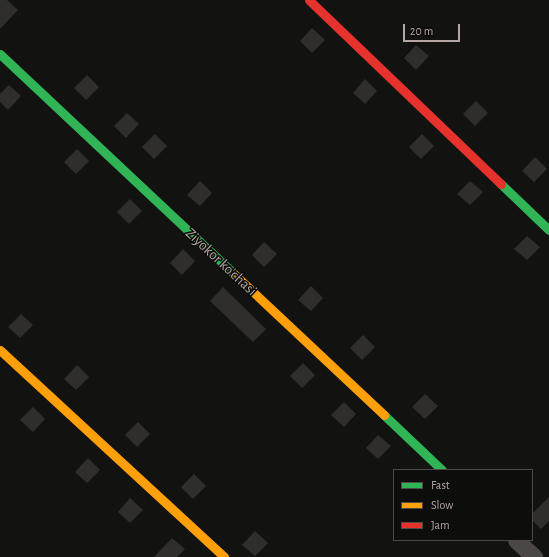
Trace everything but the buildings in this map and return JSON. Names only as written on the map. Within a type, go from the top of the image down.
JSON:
[{"type":"street","points":[[309,0],[549,230]]},
{"type":"street","name":"Ziyokor ko'chasi","points":[[0,54],[441,469]]},
{"type":"street","points":[[0,350],[224,557]]},
{"type":"street","points":[[517,541],[534,557]]},
{"type":"traffic: fast","points":[[0,54],[234,274]]},
{"type":"traffic: fast","points":[[501,184],[549,230]]},
{"type":"traffic: fast","points":[[384,415],[441,469]]},
{"type":"traffic: slow","points":[[234,274],[384,415]]},
{"type":"traffic: slow","points":[[0,350],[224,557]]},
{"type":"traffic: jam","points":[[309,0],[501,184]]}]
